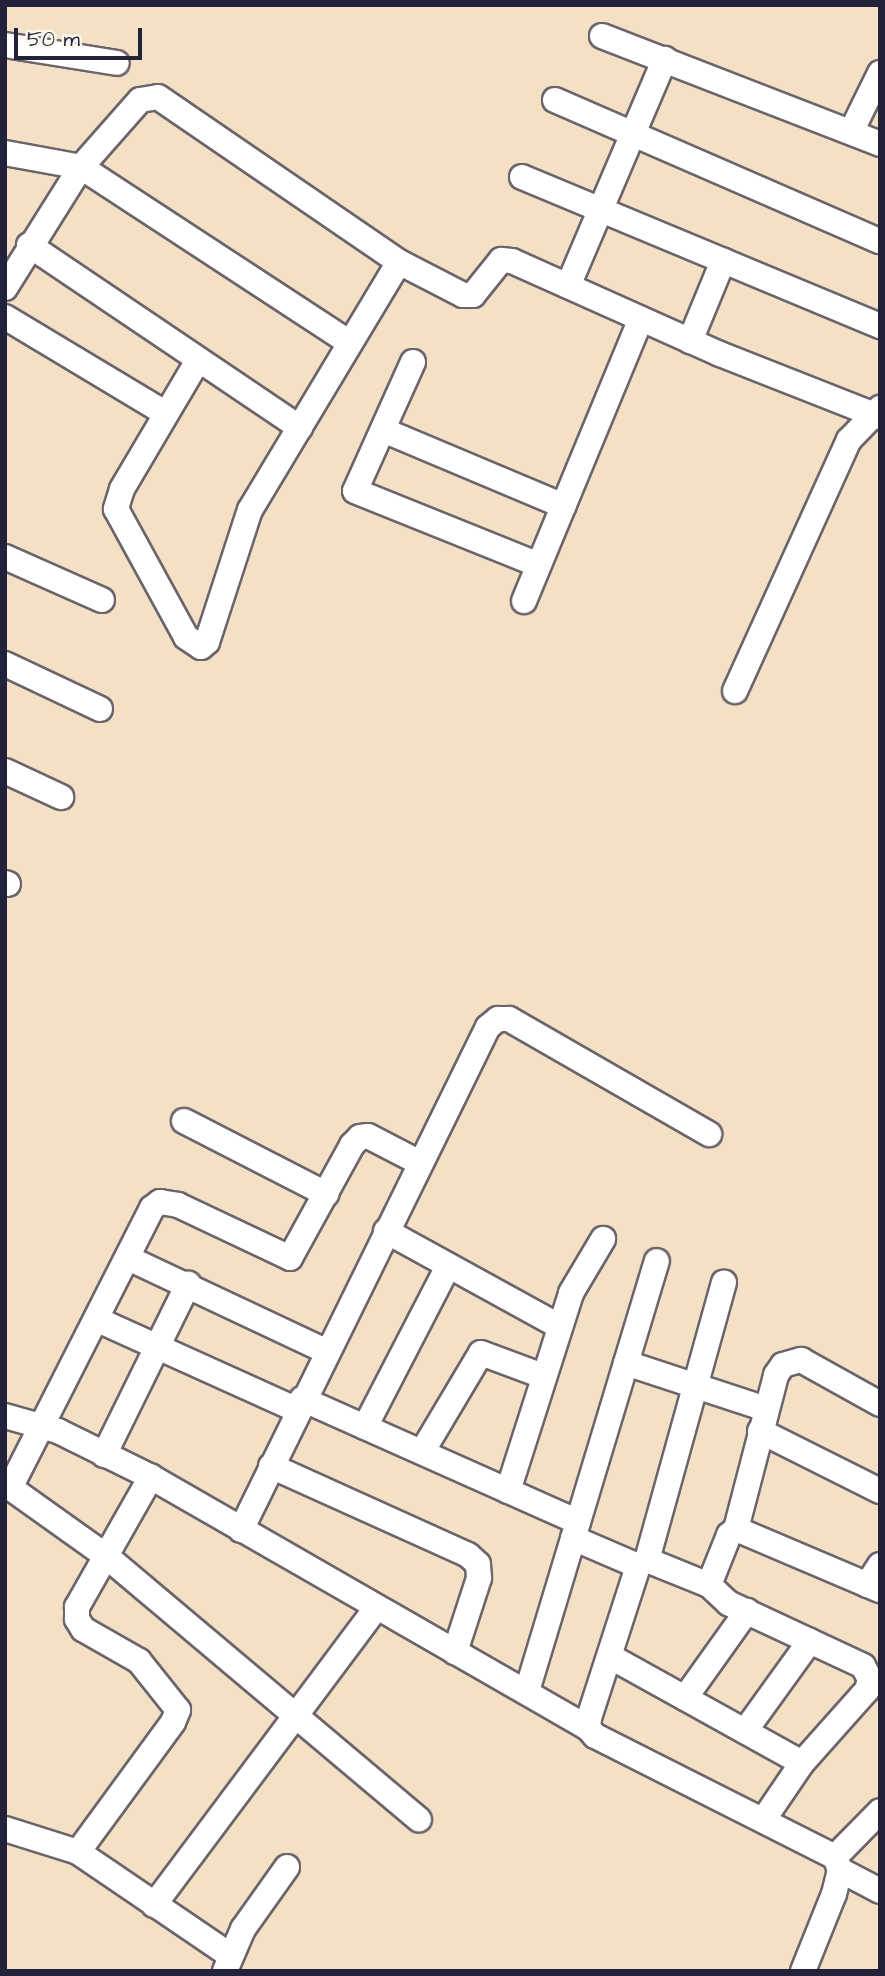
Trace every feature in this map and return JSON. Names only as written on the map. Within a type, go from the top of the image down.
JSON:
[{"type":"street","points":[[602,36],[880,145]]},
{"type":"street","points":[[5,45],[117,63]]},
{"type":"street","points":[[568,286],[665,59]]},
{"type":"street","points":[[851,132],[880,73]]},
{"type":"street","points":[[5,288],[29,245],[81,167],[140,100],[158,97],[399,262],[463,295],[473,295],[501,260],[568,286],[690,341],[877,413],[849,440],[829,479],[735,691]]},
{"type":"street","points":[[555,100],[880,241]]},
{"type":"street","points":[[5,153],[81,167],[350,342]]},
{"type":"street","points":[[522,177],[880,326]]},
{"type":"street","points":[[29,245],[197,362],[300,428]]},
{"type":"street","points":[[690,341],[723,261]]},
{"type":"street","points":[[197,362],[117,499],[116,509],[186,636],[201,648],[206,642],[250,510],[399,262]]},
{"type":"street","points":[[5,317],[165,413]]},
{"type":"street","points":[[524,601],[642,319]]},
{"type":"street","points":[[413,362],[355,491],[539,565]]},
{"type":"street","points":[[383,430],[564,506]]},
{"type":"street","points":[[7,563],[102,600]]},
{"type":"street","points":[[5,664],[100,709]]},
{"type":"street","points":[[5,771],[61,797]]},
{"type":"street","points":[[241,1530],[299,1405],[488,1027],[498,1019],[509,1019],[709,1134]]},
{"type":"street","points":[[184,1121],[326,1194]]},
{"type":"street","points":[[419,1820],[294,1719],[106,1556],[8,1486],[44,1426],[152,1209],[168,1201],[290,1258],[360,1137],[369,1136],[420,1163]]},
{"type":"street","points":[[386,1231],[559,1326]]},
{"type":"street","points":[[508,1491],[570,1293],[603,1239]]},
{"type":"street","points":[[128,1258],[326,1351]]},
{"type":"street","points":[[527,1691],[657,1262]]},
{"type":"street","points":[[365,1427],[448,1266]]},
{"type":"street","points":[[588,1728],[642,1563],[724,1282]]},
{"type":"street","points":[[104,1455],[188,1284]]},
{"type":"street","points":[[98,1320],[299,1405],[365,1427],[422,1452],[508,1491],[575,1530],[642,1563],[709,1585],[718,1597],[863,1666],[870,1679],[867,1690],[802,1763],[764,1819]]},
{"type":"street","points":[[422,1452],[481,1353],[542,1376]]},
{"type":"street","points":[[709,1585],[729,1535],[736,1529],[776,1375],[792,1359],[880,1404]]},
{"type":"street","points":[[626,1363],[695,1385],[763,1420],[880,1491]]},
{"type":"street","points":[[5,1416],[44,1426],[150,1477],[375,1610],[527,1691],[588,1728],[595,1736],[764,1819],[880,1891]]},
{"type":"street","points":[[271,1466],[468,1555],[478,1564],[479,1578],[454,1652]]},
{"type":"street","points":[[78,1852],[173,1722],[177,1710],[139,1661],[83,1629],[77,1619],[77,1607],[150,1477]]},
{"type":"street","points":[[736,1529],[876,1580]]},
{"type":"street","points":[[154,1905],[375,1610]]},
{"type":"street","points":[[685,1698],[747,1611]]},
{"type":"street","points":[[745,1731],[810,1641]]},
{"type":"street","points":[[611,1657],[802,1763]]},
{"type":"street","points":[[803,1971],[837,1864],[880,1811]]},
{"type":"street","points":[[5,1829],[78,1852],[154,1905],[228,1963],[248,1921],[287,1867]]}]
